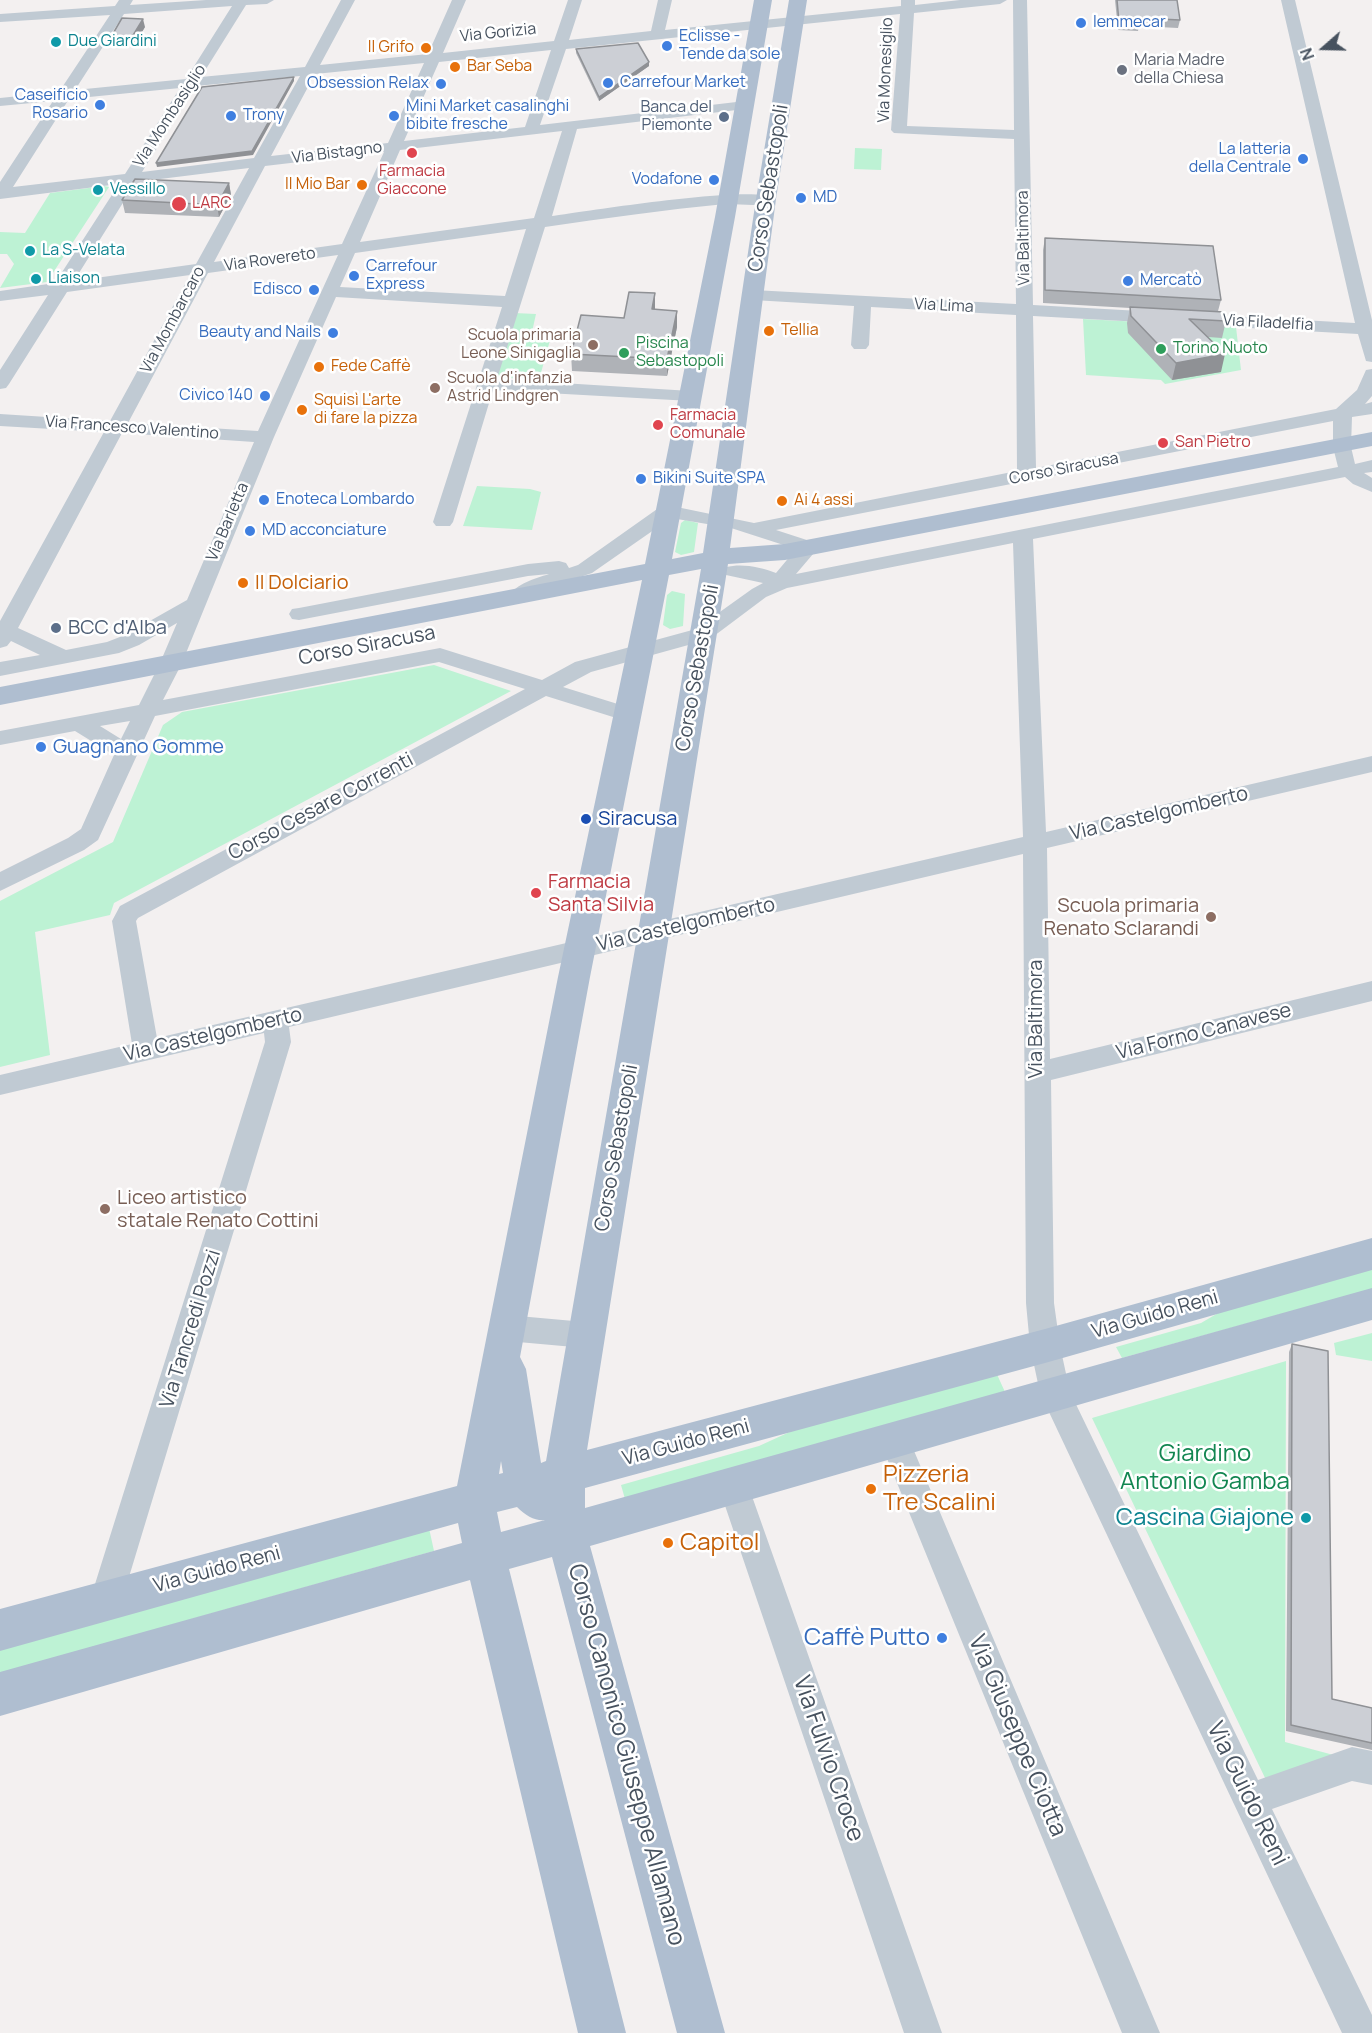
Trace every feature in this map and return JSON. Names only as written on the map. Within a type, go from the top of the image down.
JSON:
[{"type":"main road","name":"Corso Sebastopoli","points":[[474,1500],[580,950],[643,649],[667,512],[729,199],[763,0]]},
{"type":"main road","name":"Corso Sebastopoli","points":[[564,1475],[585,1335],[703,634],[721,568],[721,519],[766,199],[796,10]]},
{"type":"main road","name":"Corso Siracusa","points":[[0,696],[721,568],[797,549],[1372,439]]},
{"type":"main road","name":"Corso Siracusa","points":[[0,715],[168,667],[518,597],[655,579]]},
{"type":"main road","name":"Via Guido Reni","points":[[0,1630],[1045,1346],[1372,1254]]},
{"type":"main road","points":[[0,1694],[1372,1304]]},
{"type":"main road","points":[[505,1337],[525,1486],[566,1533]]},
{"type":"main road","name":"Corso Canonico Giuseppe Allamano","points":[[564,1475],[566,1533],[701,2033]]},
{"type":"main road","points":[[474,1500],[485,1556],[602,2033]]},
{"type":"street","points":[[0,18],[123,5],[267,0]]},
{"type":"street","name":"Via Mombarcaro","points":[[2,633],[348,0]]},
{"type":"street","name":"Via Barletta","points":[[0,882],[76,844],[90,834],[168,667],[265,437],[459,0]]},
{"type":"street","points":[[531,130],[575,0]]},
{"type":"street","points":[[657,35],[665,0]]},
{"type":"street","name":"Via Gorizia","points":[[0,102],[759,25],[796,10],[1000,0]]},
{"type":"street","name":"Via Baltimora","points":[[1020,0],[1027,477]]},
{"type":"street","points":[[1288,0],[1372,357]]},
{"type":"street","name":"Via Mombasiglio","points":[[0,384],[242,1]]},
{"type":"street","points":[[0,193],[123,5]]},
{"type":"street","name":"Via Monesiglio","points":[[908,5],[899,130],[1022,135]]},
{"type":"street","name":"Via Bistagno","points":[[0,193],[745,105]]},
{"type":"street","points":[[443,522],[534,230],[544,216],[572,125]]},
{"type":"street","name":"Via Rovereto","points":[[0,296],[539,223],[729,199],[766,199]]},
{"type":"street","points":[[329,291],[511,302]]},
{"type":"street","name":"Via Lima","points":[[753,295],[1025,310]]},
{"type":"street","points":[[860,345],[863,301]]},
{"type":"street","name":"Via Filadelfia","points":[[1025,310],[1367,329]]},
{"type":"street","points":[[1348,470],[1341,445],[1343,413],[1361,398],[1371,383],[1372,374]]},
{"type":"street","points":[[486,384],[691,396]]},
{"type":"street","name":"Corso Siracusa","points":[[756,528],[1372,408]]},
{"type":"street","name":"Via Francesco Valentino","points":[[0,420],[265,437]]},
{"type":"street","points":[[1299,453],[1348,470],[1358,479],[1372,486]]},
{"type":"street","points":[[643,649],[703,634],[759,592],[781,583],[1372,466]]},
{"type":"street","name":"Corso Siracusa","points":[[518,597],[534,586],[585,569],[667,512],[721,519],[756,528],[797,549]]},
{"type":"street","name":"Via Baltimora","points":[[1023,536],[1035,843],[1040,1303],[1045,1346],[1055,1393]]},
{"type":"street","points":[[781,583],[797,549]]},
{"type":"street","points":[[299,614],[528,570],[573,565],[585,569]]},
{"type":"street","name":"Corso Siracusa","points":[[721,568],[759,574],[781,583]]},
{"type":"street","name":"Corso Siracusa","points":[[112,648],[132,640],[193,605]]},
{"type":"street","points":[[2,633],[63,657]]},
{"type":"street","name":"Corso Siracusa","points":[[0,669],[112,648],[151,648],[168,667]]},
{"type":"street","name":"Corso Cesare Correnti","points":[[146,1050],[124,921],[129,912],[583,667],[643,649]]},
{"type":"street","name":"Corso Siracusa","points":[[0,738],[440,655],[629,715]]},
{"type":"street","points":[[78,723],[127,753]]},
{"type":"street","name":"Via Castelgomberto","points":[[0,1085],[1372,764]]},
{"type":"street","name":"Via Forno Canavese","points":[[1036,1074],[1372,991]]},
{"type":"street","name":"Via Tancredi Pozzi","points":[[106,1600],[278,1042],[275,1021]]},
{"type":"street","points":[[505,1337],[585,1335]]},
{"type":"street","name":"Via Guido Reni","points":[[1055,1393],[1361,2033]]},
{"type":"street","name":"Via Giuseppe Ciotta","points":[[894,1439],[1141,2033]]},
{"type":"street","name":"Via Fulvio Croce","points":[[733,1485],[923,2033]]},
{"type":"street","points":[[1250,1800],[1352,1764],[1372,1768]]},
{"type":"green space","points":[[855,148],[882,149],[881,170],[854,169]]},
{"type":"green space","points":[[109,187],[47,282],[0,288],[14,264],[7,254],[0,254],[0,232],[25,233],[50,193]]},
{"type":"green space","points":[[514,313],[536,314],[532,332],[552,333],[539,380],[493,377]]},
{"type":"green space","name":"Torino Nuoto","points":[[1083,319],[1236,327],[1241,370],[1165,384],[1161,380],[1086,375]]},
{"type":"green space","points":[[477,486],[530,489],[541,492],[532,530],[463,526]]},
{"type":"green space","points":[[685,520],[698,523],[694,552],[681,555],[675,552],[681,523]]},
{"type":"green space","points":[[672,591],[685,594],[683,626],[670,629],[663,625],[667,595]]},
{"type":"green space","points":[[434,665],[511,691],[114,903],[110,915],[35,932],[50,1055],[0,1067],[0,901],[113,842],[163,725],[182,712]]},
{"type":"green space","points":[[1372,1266],[1372,1289],[1122,1358],[1116,1347],[1201,1323],[1232,1305]]},
{"type":"green space","points":[[1372,1333],[1372,1361],[1336,1355],[1334,1343]]},
{"type":"green space","name":"Giardino Antonio Gamba","points":[[1286,1361],[1285,1742],[1341,1757],[1267,1782],[1092,1418]]},
{"type":"green space","points":[[995,1370],[1005,1392],[625,1499],[621,1485],[759,1446],[807,1424]]},
{"type":"green space","points":[[429,1528],[434,1551],[0,1673],[0,1647]]},
{"type":"building","points":[[1117,0],[1177,0],[1180,20],[1139,18],[1139,24],[1119,22]]},
{"type":"building","points":[[122,18],[143,19],[132,37],[111,37]]},
{"type":"building","name":"Carrefour Market","points":[[638,43],[649,62],[599,97],[576,49]]},
{"type":"building","name":"Trony","points":[[294,77],[252,151],[156,163],[202,87]]},
{"type":"building","points":[[135,179],[229,183],[217,205],[122,200]]},
{"type":"building","name":"Mercatò","points":[[1045,238],[1213,246],[1221,300],[1045,290]]},
{"type":"building","name":"Piscina Sebastopoli","points":[[629,292],[655,293],[652,309],[677,311],[667,359],[571,354],[581,315],[624,318]]},
{"type":"building","points":[[1130,307],[1224,312],[1226,321],[1189,319],[1225,354],[1176,363],[1131,316]]},
{"type":"building","name":"Cascina Giajone","points":[[1292,1344],[1328,1351],[1332,1699],[1372,1708],[1372,1743],[1291,1725]]},
{"type":"place","name":"Iemmecar","points":[[1081,23]]},
{"type":"place","name":"Due Giardini","points":[[56,42]]},
{"type":"place","name":"Eclisse - Tende da sole","points":[[667,46]]},
{"type":"place","name":"Il Grifo","points":[[426,48]]},
{"type":"place","name":"Bar Seba","points":[[455,67]]},
{"type":"place","name":"Maria Madre della Chiesa","points":[[1122,70]]},
{"type":"place","name":"Carrefour Market","points":[[608,83]]},
{"type":"place","name":"Obsession Relax","points":[[441,84]]},
{"type":"place","name":"Caseificio Rosario","points":[[100,105]]},
{"type":"place","name":"Trony","points":[[231,116]]},
{"type":"place","name":"Mini Market casalinghi bibite fresche","points":[[394,116]]},
{"type":"place","name":"Banca del Piemonte","points":[[724,117]]},
{"type":"place","name":"Farmacia Giaccone","points":[[412,153]]},
{"type":"place","name":"La latteria della Centrale","points":[[1303,159]]},
{"type":"place","name":"Vodafone","points":[[714,180]]},
{"type":"place","name":"Il Mio Bar","points":[[362,185]]},
{"type":"place","name":"Vessillo","points":[[98,190]]},
{"type":"place","name":"MD","points":[[801,198]]},
{"type":"place","name":"LARC","points":[[179,204]]},
{"type":"place","name":"La S-Velata","points":[[30,251]]},
{"type":"place","name":"Carrefour Express","points":[[354,276]]},
{"type":"place","name":"Liaison","points":[[36,279]]},
{"type":"place","name":"Mercatò","points":[[1128,281]]},
{"type":"place","name":"Edisco","points":[[314,290]]},
{"type":"place","name":"Tellia","points":[[769,331]]},
{"type":"place","name":"Beauty and Nails","points":[[333,333]]},
{"type":"place","name":"Scuola primaria Leone Sinigaglia","points":[[593,345]]},
{"type":"place","name":"Torino Nuoto","points":[[1161,349]]},
{"type":"place","name":"Piscina Sebastopoli","points":[[624,353]]},
{"type":"place","name":"Fede Caffè","points":[[319,367]]},
{"type":"place","name":"Scuola d'infanzia Astrid Lindgren","points":[[435,388]]},
{"type":"place","name":"Civico 140","points":[[265,396]]},
{"type":"place","name":"Squisì L'arte di fare la pizza","points":[[302,410]]},
{"type":"place","name":"Farmacia Comunale","points":[[658,425]]},
{"type":"place","name":"San Pietro","points":[[1163,443]]},
{"type":"place","name":"Bikini Suite SPA","points":[[641,479]]},
{"type":"place","name":"Enoteca Lombardo","points":[[264,500]]},
{"type":"place","name":"Ai 4 assi","points":[[782,501]]},
{"type":"place","name":"MD acconciature","points":[[250,531]]},
{"type":"place","name":"Il Dolciario","points":[[243,583]]},
{"type":"place","name":"BCC d'Alba","points":[[56,628]]},
{"type":"place","name":"Guagnano Gomme","points":[[41,747]]},
{"type":"place","name":"Siracusa","points":[[586,819]]},
{"type":"place","name":"Farmacia Santa Silvia","points":[[536,893]]},
{"type":"place","name":"Scuola primaria Renato Sclarandi","points":[[1211,917]]},
{"type":"place","name":"Liceo artistico statale Renato Cottini","points":[[105,1209]]},
{"type":"place","name":"Pizzeria Tre Scalini","points":[[871,1489]]},
{"type":"place","name":"Cascina Giajone","points":[[1306,1518]]},
{"type":"place","name":"Capitol","points":[[668,1543]]},
{"type":"place","name":"Caffè Putto","points":[[942,1638]]}]
